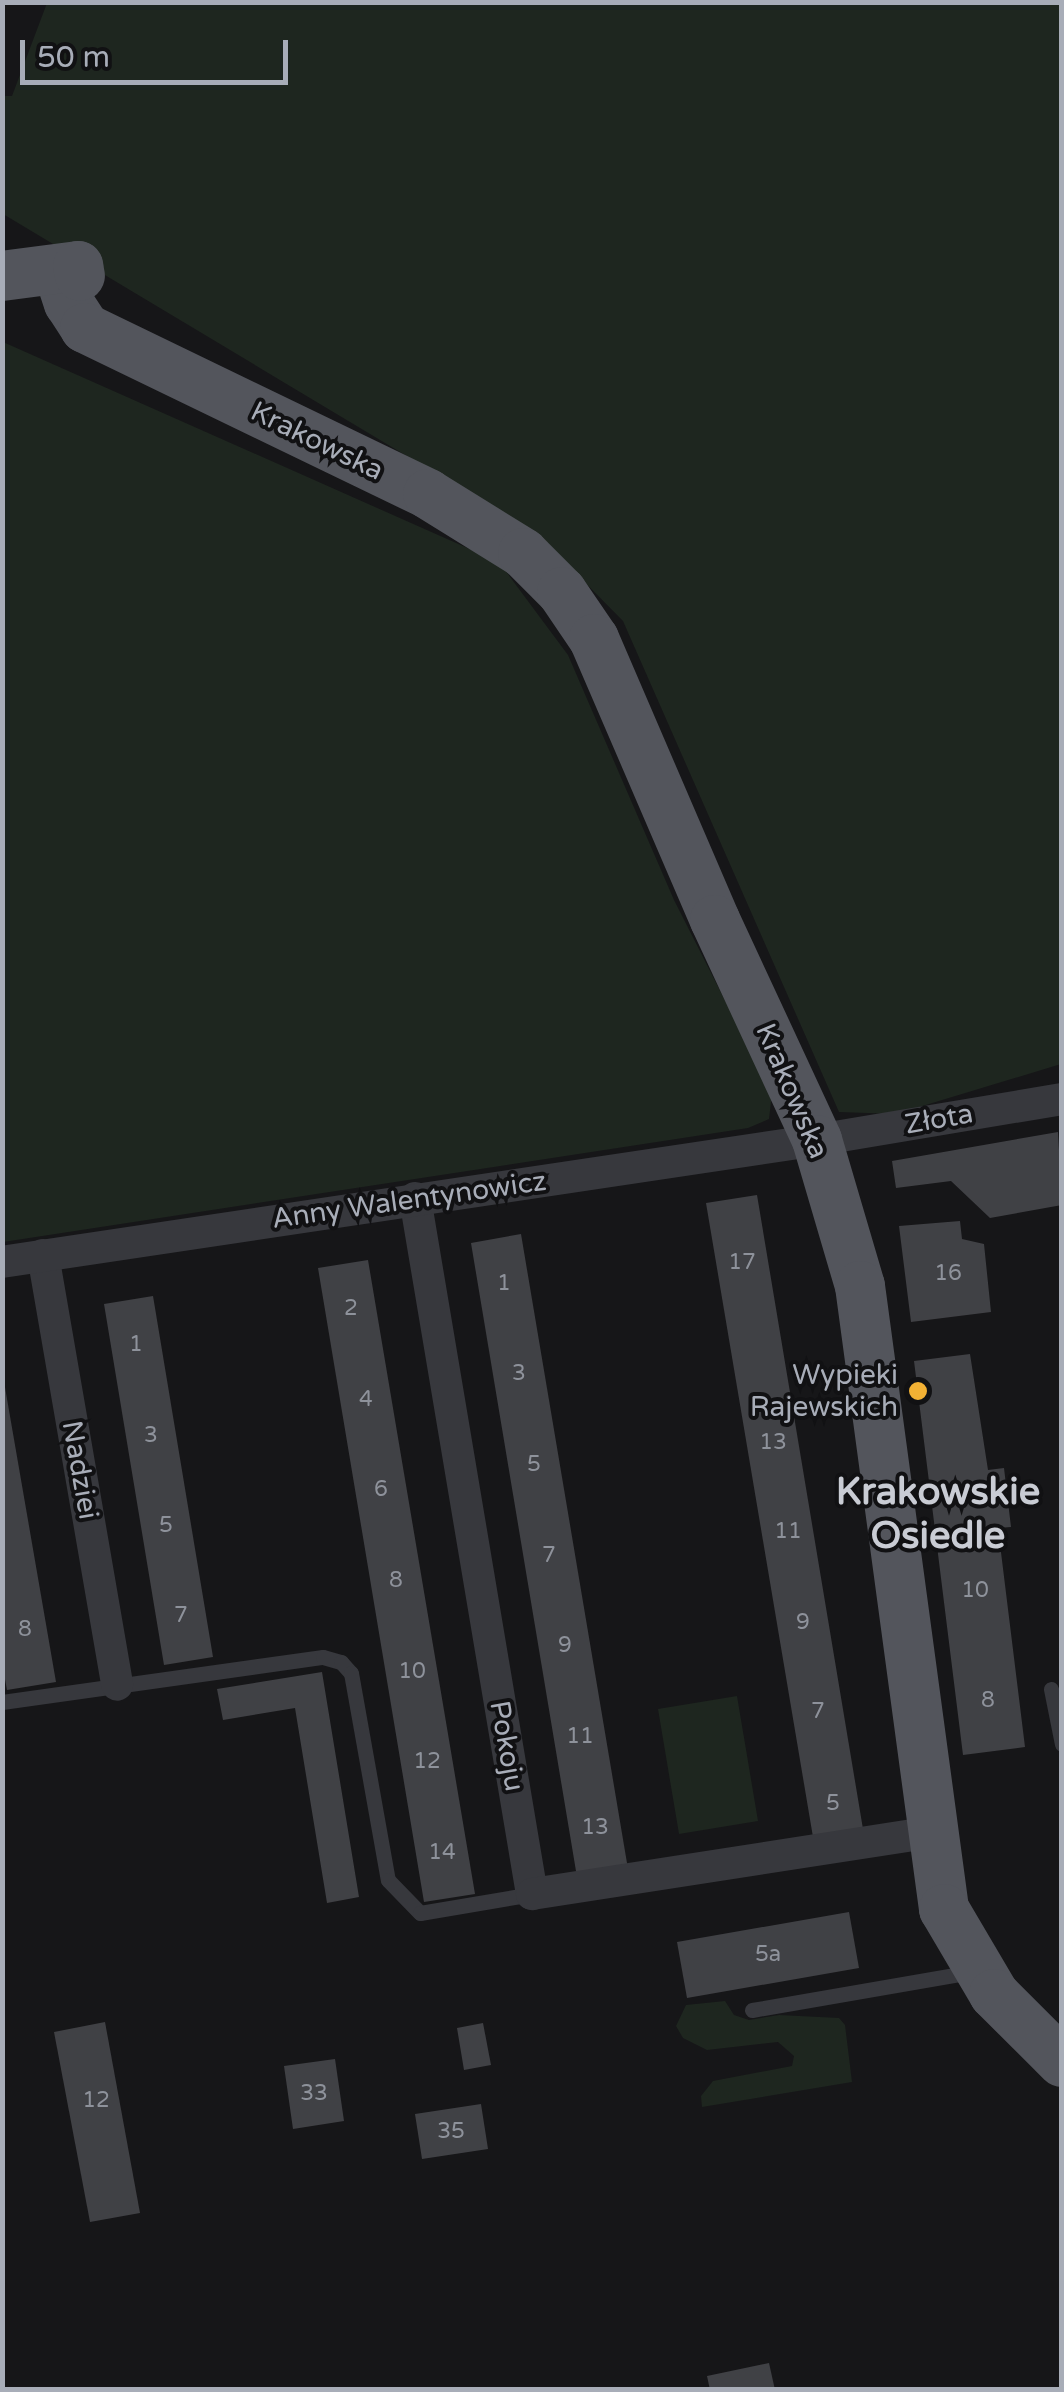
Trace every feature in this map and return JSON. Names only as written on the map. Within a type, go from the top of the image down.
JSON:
[{"type":"main road","points":[[2,276],[71,279]]},
{"type":"main road","points":[[2,290],[71,279]]},
{"type":"main road","name":"Krakowska","points":[[71,279],[106,332],[146,359],[428,494],[523,552],[562,592],[594,638],[715,920],[817,1140],[860,1286],[944,1910],[994,1994],[1052,2044]]},
{"type":"street","name":"Złota","points":[[817,1140],[1062,1098]]},
{"type":"street","name":"Anny Walentynowicz","points":[[2,1262],[817,1140]]},
{"type":"street","name":"Pokoju","points":[[415,1198],[532,1894]]},
{"type":"street","name":"Nadziei","points":[[42,1255],[117,1685]]},
{"type":"street","points":[[532,1894],[933,1832]]},
{"type":"lane","points":[[2,1702],[323,1658],[341,1662],[351,1673],[388,1880],[420,1913],[532,1894]]},
{"type":"lane","points":[[1051,1689],[1062,1744]]},
{"type":"lane","points":[[752,2010],[980,1970]]},
{"type":"shaded area","points":[[47,3],[1061,3],[1061,1064],[896,1114],[839,1112],[623,621],[537,534],[3,214],[2,96],[12,96]]},
{"type":"shaded area","points":[[3,342],[499,562],[568,655],[674,900],[772,1093],[769,1119],[748,1128],[3,1242]]},
{"type":"shaded area","points":[[737,1696],[758,1821],[679,1834],[658,1709]]},
{"type":"shaded area","points":[[725,2001],[734,2015],[749,2020],[779,2015],[839,2018],[845,2025],[852,2082],[702,2107],[701,2096],[713,2081],[792,2066],[794,2056],[778,2042],[707,2050],[683,2038],[676,2026],[686,2005]]},
{"type":"building","points":[[1058,1132],[1062,1205],[990,1218],[951,1181],[896,1188],[892,1161]]},
{"type":"building","points":[[757,1195],[863,1829],[813,1837],[706,1203]]},
{"type":"building","points":[[960,1221],[962,1239],[984,1244],[991,1312],[911,1322],[899,1226]]},
{"type":"building","points":[[521,1234],[628,1869],[577,1877],[471,1243]]},
{"type":"building","points":[[368,1260],[475,1894],[424,1902],[318,1268]]},
{"type":"building","points":[[153,1296],[213,1657],[164,1665],[104,1304]]},
{"type":"building","points":[[970,1354],[988,1470],[1004,1468],[1011,1527],[998,1528],[1025,1747],[963,1755],[914,1361]]},
{"type":"building","points":[[2,1370],[56,1682],[7,1690],[2,1663]]},
{"type":"building","points":[[322,1672],[359,1897],[327,1903],[295,1708],[223,1720],[217,1689]]},
{"type":"building","points":[[849,1912],[859,1968],[687,1998],[677,1942]]},
{"type":"building","points":[[105,2022],[140,2213],[90,2222],[54,2032]]},
{"type":"building","points":[[483,2023],[491,2065],[464,2070],[457,2028]]},
{"type":"building","points":[[335,2059],[344,2121],[293,2129],[284,2066]]},
{"type":"building","points":[[481,2104],[488,2149],[422,2159],[415,2114]]},
{"type":"building","points":[[769,2363],[775,2390],[710,2390],[707,2376]]},
{"type":"place","name":"Wypieki Rajewskich","points":[[918,1391]]},
{"type":"district","name":"Krakowskie Osiedle","points":[[938,1515]]}]
